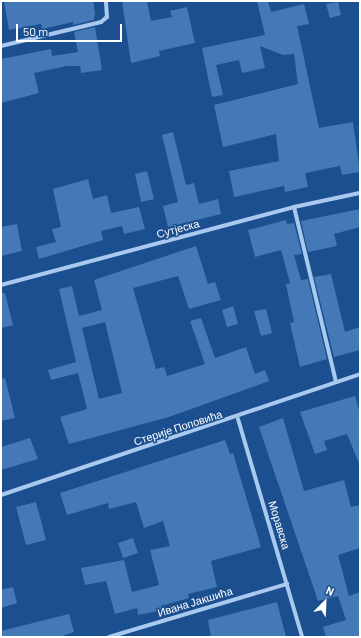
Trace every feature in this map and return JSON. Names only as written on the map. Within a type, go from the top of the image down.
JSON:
[{"type":"street","points":[[1,46],[101,22],[107,17],[106,1]]},
{"type":"street","name":"Сутјеска","points":[[1,285],[294,207],[360,193]]},
{"type":"street","points":[[294,207],[336,382]]},
{"type":"street","name":"Стерије Поповића","points":[[1,495],[238,418],[360,374]]},
{"type":"street","name":"Моравска","points":[[238,418],[302,637]]},
{"type":"street","name":"Ивана Јакшића","points":[[109,637],[287,584]]},
{"type":"building","points":[[4,1],[93,1],[95,13],[94,20],[73,25],[73,22],[42,29],[41,24],[9,30]]},
{"type":"building","points":[[122,1],[147,1],[151,21],[172,17],[170,11],[187,7],[195,43],[159,51],[160,56],[131,63]]},
{"type":"building","points":[[257,1],[268,1],[271,12],[304,4],[309,24],[297,26],[319,128],[353,122],[360,172],[342,175],[340,166],[305,173],[308,187],[285,192],[284,186],[234,197],[229,171],[279,161],[276,134],[223,147],[214,105],[298,84],[294,54],[283,55],[260,46],[265,68],[242,73],[239,60],[216,65],[223,95],[212,97],[202,48],[265,35]]},
{"type":"building","points":[[338,2],[341,15],[330,18],[326,4]]},
{"type":"building","points":[[95,27],[102,70],[81,73],[80,66],[67,66],[34,73],[39,93],[1,103],[1,59],[51,49],[52,56],[78,52],[74,32]]},
{"type":"building","points":[[173,132],[186,185],[194,183],[199,204],[218,199],[221,214],[168,227],[163,206],[178,202],[162,135]]},
{"type":"building","points":[[147,171],[154,199],[141,202],[135,174]]},
{"type":"building","points":[[88,179],[93,199],[107,195],[111,213],[139,207],[145,229],[124,234],[122,226],[101,231],[103,240],[39,259],[36,247],[56,242],[52,229],[61,227],[53,189]]},
{"type":"building","points":[[360,209],[360,227],[334,234],[337,246],[308,252],[301,221]]},
{"type":"building","points":[[286,220],[287,224],[294,223],[302,254],[294,255],[301,280],[308,279],[327,359],[300,367],[290,323],[294,322],[286,284],[290,283],[281,250],[255,257],[248,230]]},
{"type":"building","points":[[17,224],[22,251],[1,256],[1,227]]},
{"type":"building","points":[[196,246],[208,284],[215,282],[221,300],[189,309],[178,276],[133,288],[156,369],[164,367],[167,376],[205,364],[190,321],[201,318],[215,358],[246,347],[255,374],[265,370],[269,381],[169,417],[69,444],[60,417],[87,409],[78,373],[51,380],[48,370],[76,362],[59,289],[72,286],[79,316],[102,310],[94,280]],"holes":[[[105,322],[122,393],[99,399],[82,328]]]},
{"type":"building","points":[[331,274],[345,332],[360,327],[360,350],[334,357],[314,277]]},
{"type":"building","points":[[1,293],[5,293],[13,325],[1,328]]},
{"type":"building","points":[[233,306],[238,324],[227,327],[222,310]]},
{"type":"building","points":[[266,309],[272,333],[261,336],[254,311]]},
{"type":"building","points":[[5,378],[15,418],[1,421],[1,379]]},
{"type":"building","points":[[355,396],[360,413],[360,466],[347,434],[324,441],[327,450],[315,454],[300,412]]},
{"type":"building","points":[[283,418],[304,491],[344,480],[351,507],[360,505],[360,548],[338,555],[349,596],[360,592],[360,637],[326,637],[323,627],[346,620],[338,596],[318,601],[259,427]]},
{"type":"building","points":[[30,438],[38,459],[1,470],[1,447]]},
{"type":"building","points":[[225,440],[230,454],[233,453],[261,547],[211,561],[217,587],[188,594],[189,598],[161,606],[162,610],[138,615],[137,608],[115,614],[106,581],[85,585],[81,568],[124,560],[132,592],[159,585],[150,550],[170,546],[163,521],[144,528],[136,502],[109,509],[108,503],[67,515],[60,493]]},
{"type":"building","points":[[36,502],[46,540],[26,545],[16,507]]},
{"type":"building","points":[[133,538],[138,553],[123,558],[118,543]]},
{"type":"building","points":[[13,587],[17,603],[1,608],[1,590]]},
{"type":"building","points":[[277,602],[286,637],[211,637],[208,620]]},
{"type":"building","points":[[69,614],[74,632],[60,637],[1,637],[1,631]]}]
